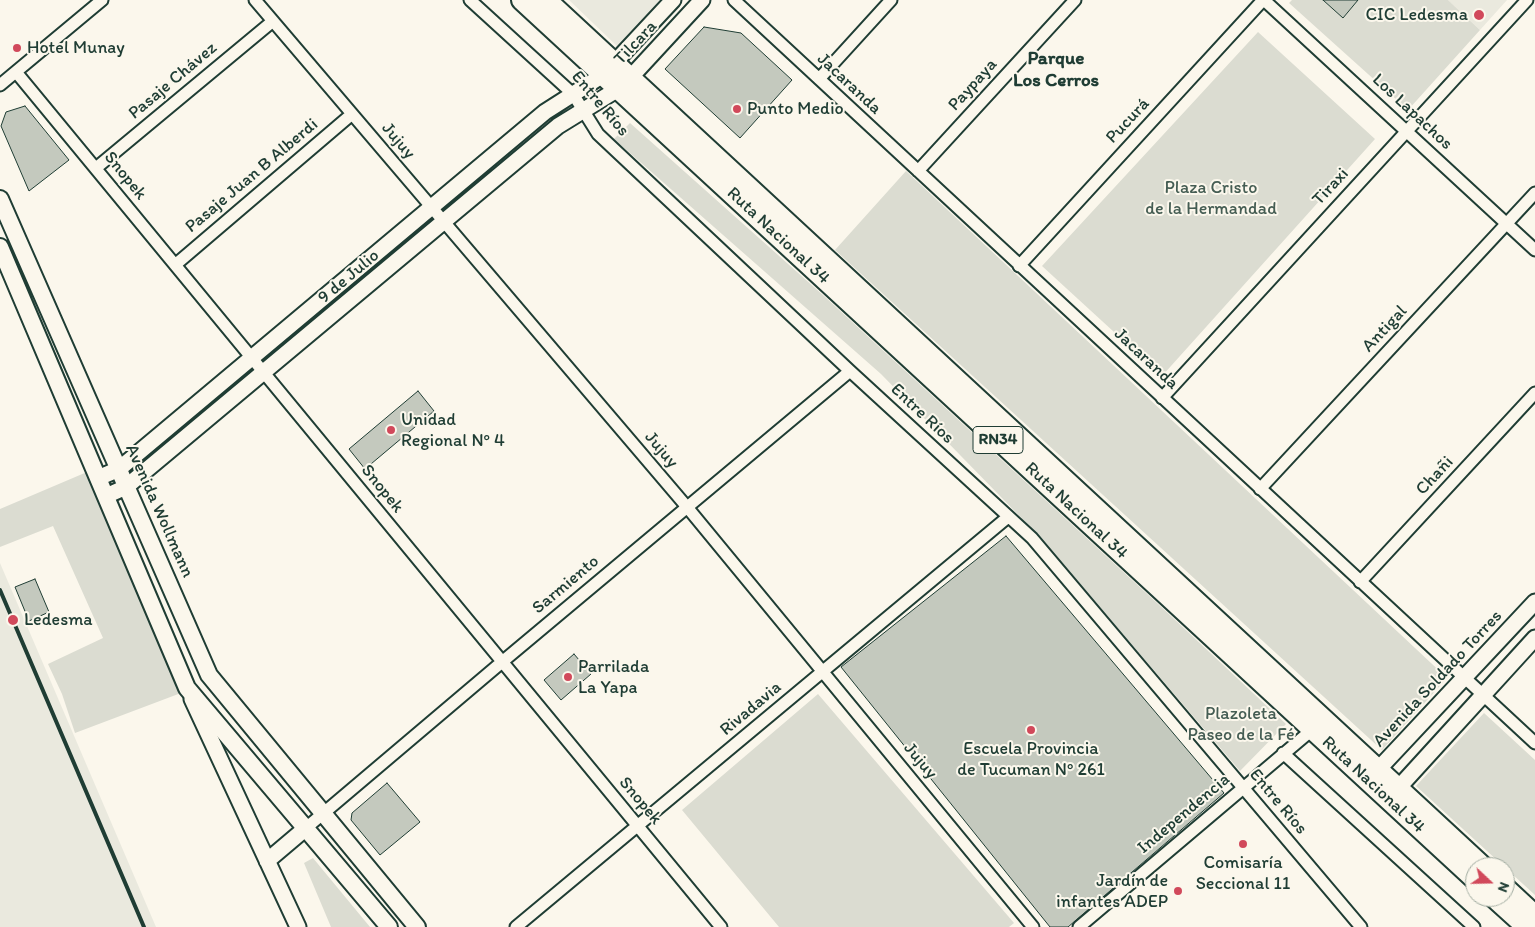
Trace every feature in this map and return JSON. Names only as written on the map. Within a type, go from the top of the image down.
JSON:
[{"type":"highway","name":"Ruta Nacional 34","points":[[522,0],[609,69]]},
{"type":"highway","name":"Ruta Nacional 34","points":[[546,0],[624,84],[1312,729],[1373,776]]},
{"type":"highway","name":"Ruta Nacional 34","points":[[624,84],[1373,776],[1470,857]]},
{"type":"highway","name":"Ruta Nacional 34","points":[[1393,794],[1465,869]]},
{"type":"highway","points":[[1515,897],[1535,916]]},
{"type":"highway","points":[[1505,907],[1527,927]]},
{"type":"main road","name":"Avenida Wollmann","points":[[0,199],[209,675],[417,927]]},
{"type":"main road","points":[[0,247],[187,688],[390,927]]},
{"type":"street","points":[[0,85],[102,0]]},
{"type":"street","name":"Jujuy","points":[[255,0],[687,508],[1034,927]]},
{"type":"street","name":"Entre Ríos","points":[[470,0],[573,94],[598,134],[850,371],[1032,538],[1361,927]]},
{"type":"street","name":"Tilcara","points":[[609,69],[673,0]]},
{"type":"street","name":"Tilcara","points":[[624,84],[702,0]]},
{"type":"street","name":"Jacaranda","points":[[734,0],[1535,743]]},
{"type":"street","points":[[819,79],[891,0]]},
{"type":"street","name":"Paypaya","points":[[918,171],[1075,0]]},
{"type":"street","name":"Los Lapachos","points":[[1264,0],[1535,250]]},
{"type":"street","name":"Pucurá","points":[[1019,266],[1264,0]]},
{"type":"street","name":"Tiraxi","points":[[1162,398],[1527,0]]},
{"type":"street","name":"Pasaje Chávez","points":[[96,168],[273,21]]},
{"type":"street","name":"9 de Julio","points":[[98,478],[119,469],[545,112],[609,69]]},
{"type":"street","name":"Snopek","points":[[16,72],[721,927]]},
{"type":"street","name":"9 de Julio","points":[[106,496],[126,487],[558,126],[624,84]]},
{"type":"street","name":"Pasaje Juan B Alberdi","points":[[175,265],[352,114]]},
{"type":"street","name":"Antigal","points":[[1260,489],[1535,193]]},
{"type":"street","name":"Sarmiento","points":[[306,828],[850,371]]},
{"type":"street","name":"Chañi","points":[[1360,582],[1535,393]]},
{"type":"street","name":"Rivadavia","points":[[516,927],[1008,517]]},
{"type":"street","name":"Avenida Soldado Torres","points":[[1373,776],[1535,602]]},
{"type":"street","points":[[1393,794],[1535,638]]},
{"type":"street","points":[[187,688],[298,927]]},
{"type":"street","name":"Independencia","points":[[1079,927],[1312,729]]},
{"type":"street","points":[[1283,753],[1474,927]]},
{"type":"street","points":[[267,861],[306,828]]},
{"type":"shaded area","points":[[569,0],[664,0],[618,47]]},
{"type":"shaded area","name":"CIC Ledesma","points":[[1448,0],[1507,0],[1480,30]]},
{"type":"shaded area","points":[[0,563],[156,927],[0,927]]},
{"type":"green space","points":[[1292,0],[1323,0],[1343,18],[1358,0],[1448,0],[1480,30],[1408,110],[1289,3]]},
{"type":"green space","name":"Plaza Cristo de la Hermandad","points":[[1258,32],[1375,139],[1162,376],[1042,266]]},
{"type":"green space","name":"Plazoleta Paseo de la Fé","points":[[630,123],[824,296],[1286,724],[1240,771],[1039,536],[881,374],[614,139]]},
{"type":"green space","points":[[906,171],[1447,678],[1382,750],[835,250]]},
{"type":"green space","points":[[87,472],[181,693],[75,733],[62,694],[48,664],[103,638],[53,526],[0,547],[0,509]]},
{"type":"green space","points":[[818,694],[1014,923],[1009,927],[779,927],[682,810]]},
{"type":"green space","points":[[1484,713],[1535,760],[1535,895],[1515,877],[1515,857],[1494,857],[1416,786]]},
{"type":"green space","points":[[313,858],[370,927],[331,927],[304,863]]},
{"type":"building","points":[[1323,0],[1358,0],[1343,18]]},
{"type":"building","name":"Punto Medio","points":[[704,27],[741,33],[792,80],[740,138],[665,69]]},
{"type":"building","points":[[25,106],[69,160],[29,191],[1,126],[6,112]]},
{"type":"building","name":"Unidad Regional Nº 4","points":[[418,391],[434,411],[365,469],[349,449]]},
{"type":"building","name":"Escuela Provincia de Tucuman Nº 261","points":[[1006,536],[1224,793],[1068,927],[1050,927],[841,667]]},
{"type":"building","points":[[35,579],[49,612],[29,621],[15,587]]},
{"type":"building","name":"Parrilada La Yapa","points":[[574,654],[591,674],[561,700],[544,680]]},
{"type":"building","points":[[387,783],[420,822],[380,855],[351,820],[352,813]]},
{"type":"railway","points":[[0,590],[144,927]]},
{"type":"place","name":"CIC Ledesma","points":[[1479,15]]},
{"type":"place","name":"Hotel Munay","points":[[17,48]]},
{"type":"place","name":"Punto Medio","points":[[737,109]]},
{"type":"place","name":"Unidad Regional Nº 4","points":[[391,430]]},
{"type":"place","name":"Ledesma","points":[[13,620]]},
{"type":"place","name":"Parrilada La Yapa","points":[[568,677]]},
{"type":"place","name":"Escuela Provincia de Tucuman Nº 261","points":[[1031,730]]},
{"type":"place","name":"Comisaría Seccional 11","points":[[1243,844]]},
{"type":"place","name":"Jardín de infantes ADEP","points":[[1178,891]]},
{"type":"district","name":"Parque Los Cerros","points":[[1056,70]]}]
